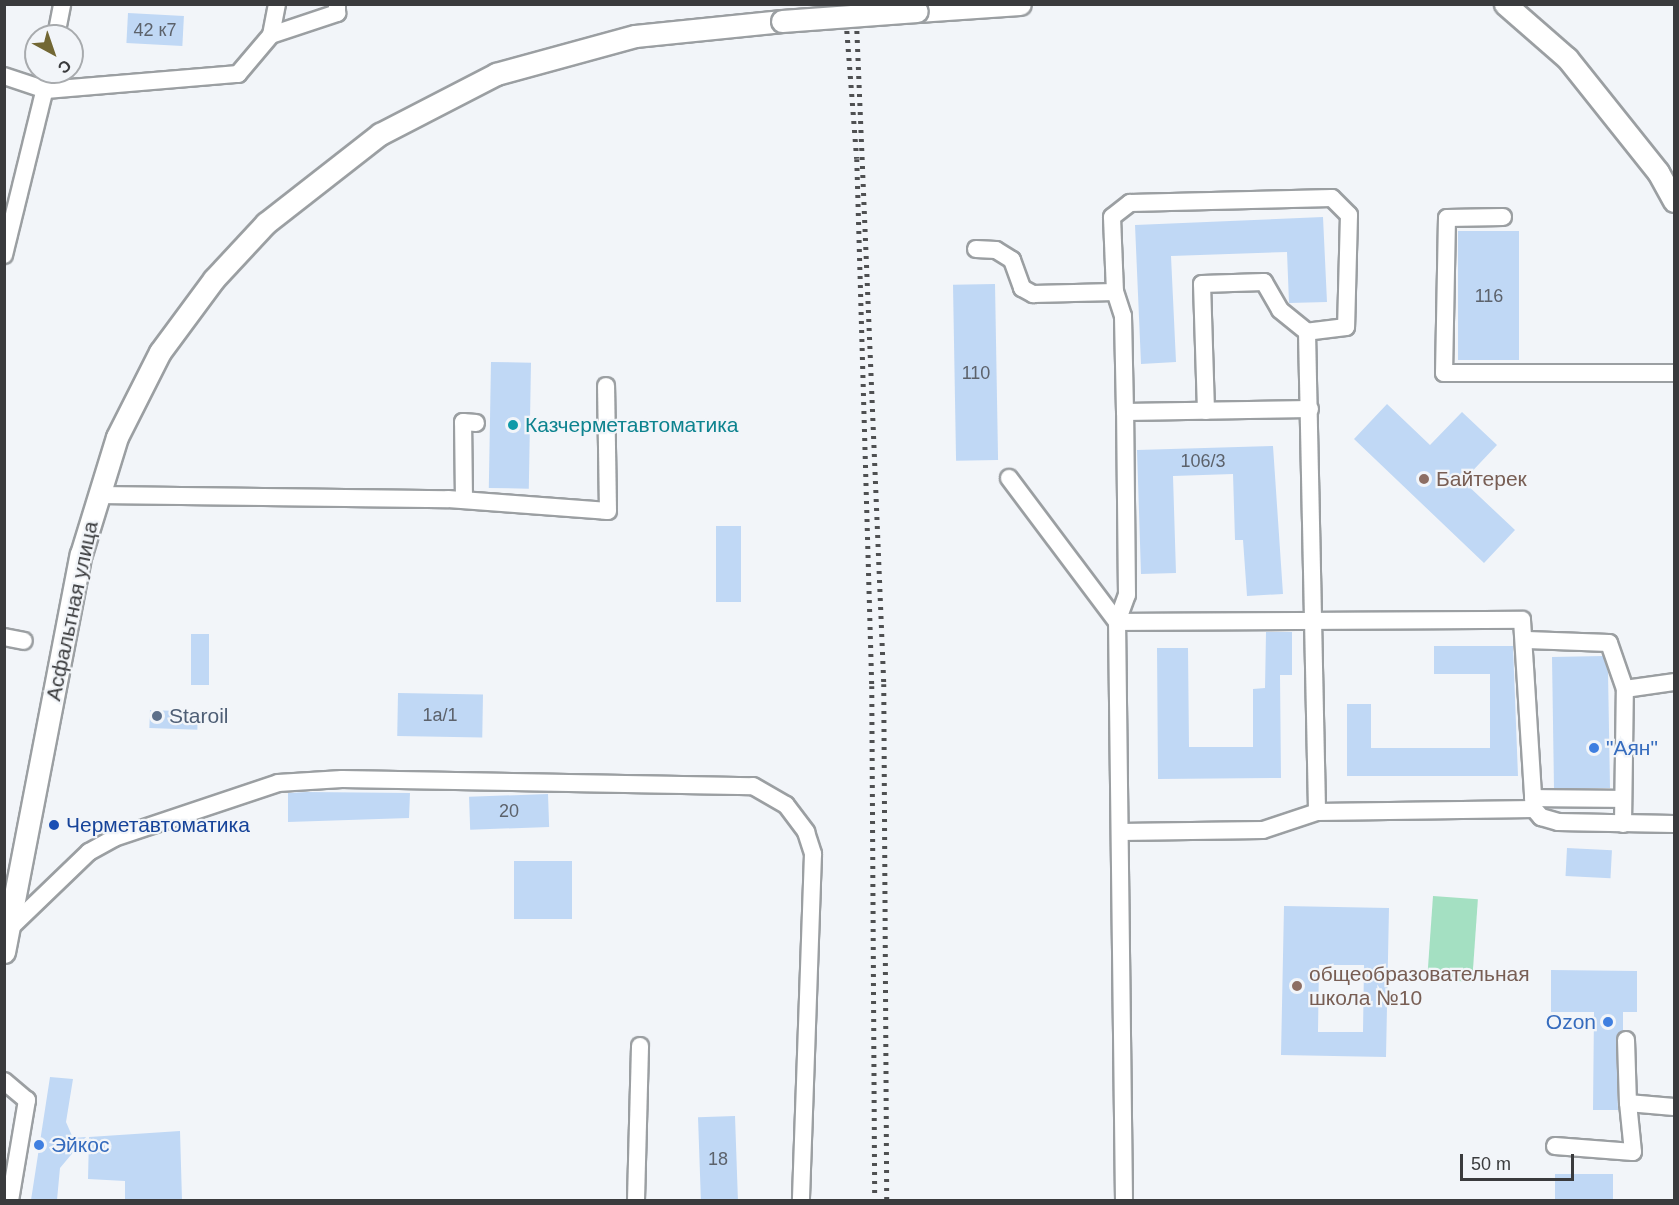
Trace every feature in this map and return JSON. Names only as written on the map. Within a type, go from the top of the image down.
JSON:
[{"type":"main road","name":"Асфальтная улица","points":[[4,952],[81,554],[117,437],[186,313],[266,223],[380,134],[496,75],[557,54],[635,36],[782,21],[1020,4]]},
{"type":"main road","points":[[1505,4],[1567,58],[1646,156],[1674,201]]},
{"type":"street","points":[[58,24],[62,4]]},
{"type":"street","points":[[4,76],[46,90],[238,74],[271,35],[277,4]]},
{"type":"street","points":[[271,35],[337,13],[338,4]]},
{"type":"street","points":[[4,255],[47,84]]},
{"type":"street","points":[[1124,1200],[1117,622],[1127,595],[1125,412],[1123,316],[1114,292],[1112,217],[1130,203],[1332,198],[1349,215],[1346,327],[1307,332]]},
{"type":"street","points":[[1503,216],[1447,218],[1444,373],[1674,373]]},
{"type":"street","points":[[976,249],[996,250],[1012,260],[1022,288],[1033,294],[1114,292]]},
{"type":"street","points":[[1206,411],[1202,284],[1264,282],[1280,309],[1307,332],[1316,621],[1317,813]]},
{"type":"street","points":[[99,495],[464,500],[608,511],[606,386]]},
{"type":"street","points":[[1125,412],[1310,408]]},
{"type":"street","points":[[464,500],[464,422],[476,423]]},
{"type":"street","points":[[1009,478],[1117,622]]},
{"type":"street","points":[[1117,622],[1515,617],[1526,626],[1534,803],[1541,818],[1558,822],[1674,824]]},
{"type":"street","points":[[4,637],[24,641]]},
{"type":"street","points":[[1527,640],[1609,643],[1625,689],[1623,824]]},
{"type":"street","points":[[1625,689],[1674,682]]},
{"type":"street","points":[[9,929],[89,852],[114,838],[278,783],[342,779],[753,786],[786,805],[807,832],[813,854],[801,1200]]},
{"type":"street","points":[[1120,832],[1263,830],[1317,813],[1623,799]]},
{"type":"street","points":[[1555,1146],[1633,1152],[1628,1103],[1626,1040]]},
{"type":"street","points":[[636,1200],[640,1046]]},
{"type":"street","points":[[4,1081],[27,1100],[10,1200]]},
{"type":"street","points":[[1628,1103],[1674,1107]]},
{"type":"green space","points":[[1433,896],[1478,899],[1472,982],[1427,979]]},
{"type":"building","points":[[128,13],[184,16],[182,46],[126,43]]},
{"type":"building","points":[[1323,217],[1327,302],[1289,303],[1287,252],[1171,256],[1176,362],[1141,364],[1135,225]]},
{"type":"building","points":[[1458,231],[1519,231],[1519,360],[1458,360]]},
{"type":"building","points":[[995,284],[998,460],[956,461],[953,285]]},
{"type":"building","name":"Казчерметавтоматика","points":[[491,362],[531,363],[529,489],[489,488]]},
{"type":"building","points":[[1387,404],[1430,445],[1462,412],[1497,445],[1463,481],[1515,530],[1484,563],[1354,439]]},
{"type":"building","points":[[1273,446],[1283,594],[1247,596],[1243,540],[1235,540],[1233,474],[1173,476],[1176,573],[1141,574],[1137,450]]},
{"type":"building","points":[[716,526],[741,526],[741,602],[716,602]]},
{"type":"building","points":[[1266,632],[1292,632],[1292,675],[1280,675],[1281,778],[1158,779],[1157,648],[1188,648],[1189,747],[1253,747],[1253,689],[1265,688]]},
{"type":"building","points":[[191,634],[209,634],[209,685],[191,685]]},
{"type":"building","points":[[1434,646],[1513,646],[1518,776],[1347,776],[1347,704],[1371,704],[1371,748],[1490,748],[1490,674],[1434,674]]},
{"type":"building","points":[[1603,656],[1608,672],[1610,788],[1554,788],[1552,657]]},
{"type":"building","points":[[398,693],[483,694],[482,737],[397,736]]},
{"type":"building","points":[[150,710],[198,712],[197,730],[149,728]]},
{"type":"building","points":[[288,793],[410,793],[409,818],[288,822]]},
{"type":"building","points":[[548,794],[549,827],[470,830],[469,797]]},
{"type":"building","points":[[1567,848],[1612,850],[1610,878],[1566,876]]},
{"type":"building","points":[[514,861],[572,861],[572,919],[514,919]]},
{"type":"building","points":[[1284,906],[1389,908],[1386,1057],[1281,1055]],"holes":[[[1319,965],[1364,965],[1363,1032],[1318,1032]]]},
{"type":"building","points":[[1551,970],[1637,971],[1637,1012],[1623,1012],[1623,1030],[1616,1040],[1618,1110],[1593,1110],[1594,1012],[1551,1012]]},
{"type":"building","points":[[50,1077],[73,1079],[66,1122],[73,1138],[86,1137],[60,1168],[57,1200],[31,1200]]},
{"type":"building","points":[[735,1116],[738,1200],[701,1200],[698,1117]]},
{"type":"building","points":[[180,1131],[182,1200],[125,1200],[125,1181],[88,1179],[89,1137]]},
{"type":"building","points":[[1555,1174],[1613,1174],[1613,1200],[1555,1200]]},
{"type":"railway","points":[[845,4],[857,159],[872,686],[875,1200]]},
{"type":"railway","points":[[856,4],[884,684],[887,1200]]},
{"type":"place","name":"Казчерметавтоматика","points":[[513,425]]},
{"type":"place","name":"Байтерек","points":[[1424,479]]},
{"type":"place","name":"Staroil","points":[[157,716]]},
{"type":"place","name":"\"Аян\"","points":[[1594,748]]},
{"type":"place","name":"Черметавтоматика","points":[[54,825]]},
{"type":"place","name":"общеобразовательная школа №10","points":[[1297,986]]},
{"type":"place","name":"Ozon","points":[[1608,1022]]},
{"type":"place","name":"Эйкос","points":[[39,1145]]}]
